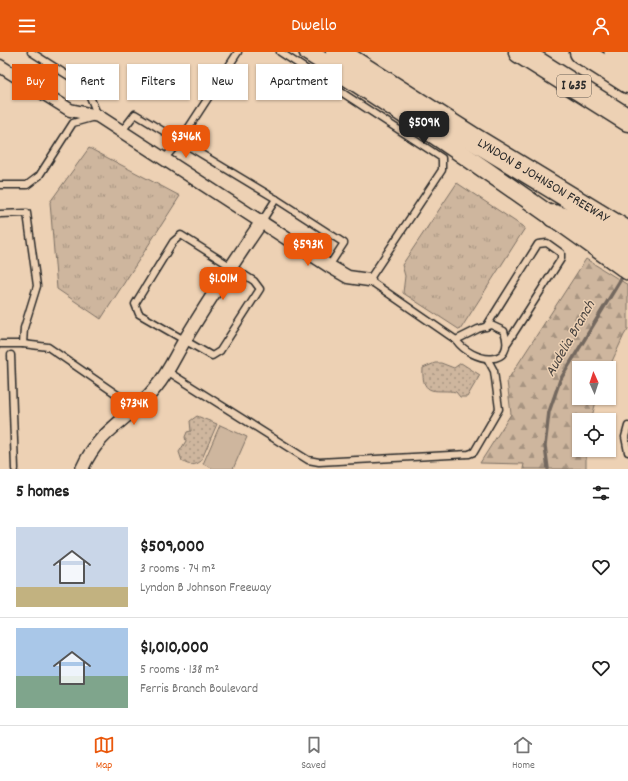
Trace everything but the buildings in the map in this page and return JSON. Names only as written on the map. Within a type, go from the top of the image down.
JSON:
[{"type":"highway","name":"LYNDON B JOHNSON FREEWAY","points":[[337,52],[472,138],[628,233]]},
{"type":"highway","name":"I 635","points":[[520,52],[628,120]]},
{"type":"highway","points":[[581,52],[628,82]]},
{"type":"highway","points":[[554,216],[588,226],[628,250]]},
{"type":"main road","points":[[308,52],[376,95],[554,216],[628,271]]},
{"type":"main road","points":[[613,52],[628,62]]},
{"type":"street","points":[[0,66],[70,110],[98,116],[262,221],[329,266],[348,277],[369,280]]},
{"type":"street","points":[[82,469],[94,446],[104,435],[134,411],[157,386],[185,339],[262,221]]},
{"type":"lane","points":[[0,185],[27,185],[39,176],[73,123],[98,116],[86,86],[32,52]]},
{"type":"lane","points":[[164,159],[180,141],[238,52]]},
{"type":"lane","points":[[280,52],[442,158],[442,170],[369,280],[456,340],[462,349],[477,357],[488,360],[497,357],[506,349],[508,342],[561,259],[560,253],[547,243],[538,244],[486,327]]},
{"type":"lane","points":[[122,131],[136,114],[276,199],[344,243],[329,266]]},
{"type":"lane","points":[[262,221],[276,199]]},
{"type":"lane","points":[[0,214],[27,213],[37,286],[24,328],[23,344]]},
{"type":"lane","points":[[181,235],[231,267],[254,281],[260,289],[220,352],[212,356],[185,339],[139,314],[135,304],[172,242],[181,235]]},
{"type":"lane","points":[[456,340],[491,325],[504,331],[508,342]]},
{"type":"lane","points":[[0,344],[23,344],[48,347],[125,400],[134,411]]},
{"type":"lane","points":[[11,355],[15,469]]},
{"type":"lane","points":[[167,371],[308,460],[319,462],[469,454],[474,452],[499,409],[494,371],[488,360]]},
{"type":"lane","points":[[628,426],[625,437],[628,452]]},
{"type":"green space","points":[[89,148],[180,196],[101,319],[57,289],[50,202]]},
{"type":"green space","points":[[457,183],[525,228],[460,330],[403,293],[405,276],[402,265]]},
{"type":"green space","points":[[586,259],[628,285],[628,329],[612,361],[572,361],[572,405],[595,405],[593,413],[572,413],[572,457],[586,457],[586,469],[523,469],[524,464],[480,463],[511,414],[507,381]]},
{"type":"green space","points":[[435,363],[441,363],[454,368],[461,363],[480,375],[467,397],[460,397],[456,392],[437,391],[428,388],[423,378],[423,368]]},
{"type":"green space","points":[[197,416],[217,424],[201,461],[194,465],[190,465],[182,461],[179,452],[186,441],[185,437],[187,432],[191,431],[190,421]]},
{"type":"green space","points":[[220,425],[247,437],[233,469],[214,469],[203,464]]},
{"type":"waterway","name":"Audelia Branch","points":[[548,469],[545,446],[549,412],[560,380],[624,274]]}]
